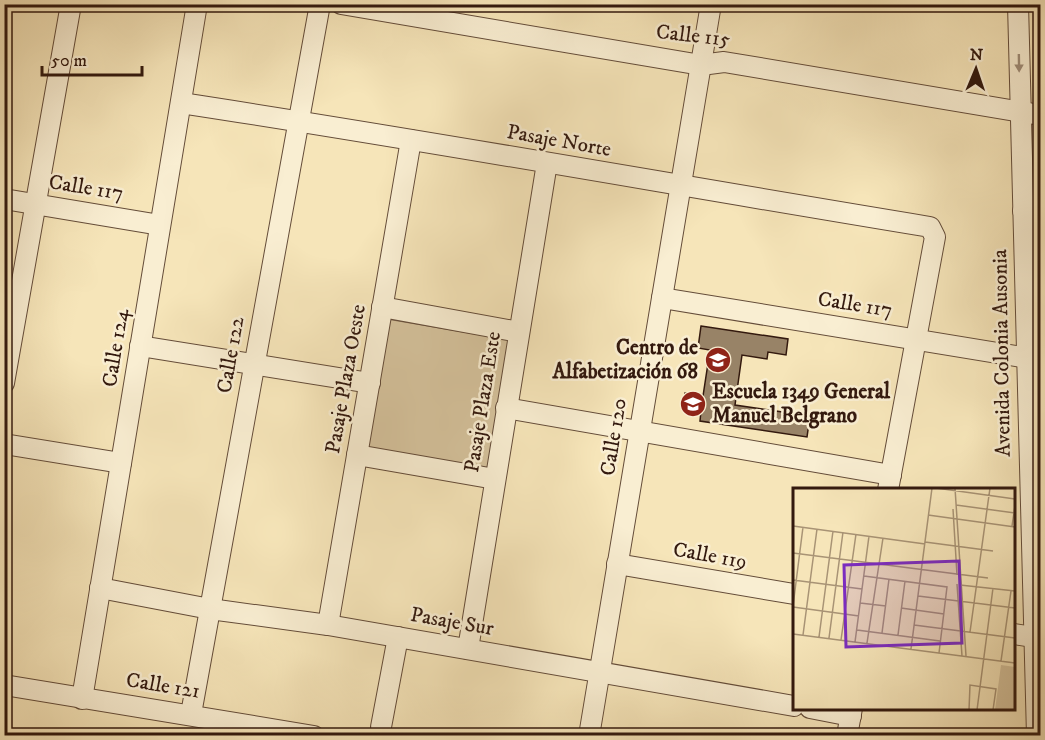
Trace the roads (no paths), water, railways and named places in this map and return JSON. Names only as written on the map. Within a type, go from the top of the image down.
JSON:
[{"type":"street","points":[[4,383],[71,4]]},
{"type":"street","name":"Calle 124","points":[[82,699],[197,4]]},
{"type":"street","name":"Calle 122","points":[[190,714],[320,4]]},
{"type":"street","name":"Calle 115","points":[[341,4],[701,65],[724,62],[1041,115]]},
{"type":"street","name":"Calle 120","points":[[589,735],[711,4]]},
{"type":"street","name":"Avenida Colonia Ausonia","points":[[1018,4],[1020,112],[1032,212],[1037,735]]},
{"type":"street","name":"Pasaje Norte","points":[[181,103],[930,226],[935,237],[915,338]]},
{"type":"street","name":"Pasaje Plaza Oeste","points":[[328,625],[411,140]]},
{"type":"street","name":"Pasaje Plaza Este","points":[[468,649],[547,163]]},
{"type":"street","name":"Calle 117","points":[[4,199],[160,225]]},
{"type":"street","name":"Calle 117","points":[[662,298],[1033,359]]},
{"type":"street","points":[[382,307],[519,332]]},
{"type":"street","points":[[506,408],[640,431],[890,482],[915,338]]},
{"type":"street","points":[[140,346],[370,383]]},
{"type":"street","points":[[4,444],[121,463]]},
{"type":"street","points":[[357,455],[495,479]]},
{"type":"street","name":"Calle 119","points":[[617,564],[793,594]]},
{"type":"street","name":"Pasaje Sur","points":[[100,588],[210,609],[328,625],[793,706]]},
{"type":"street","points":[[1015,634],[1037,638]]},
{"type":"street","points":[[381,727],[398,637]]},
{"type":"street","name":"Calle 121","points":[[4,684],[82,699],[314,735]]},
{"type":"street","points":[[831,710],[852,712],[847,735]]},
{"type":"place","name":"Centro de Alfabetización 68","points":[[718,360]]},
{"type":"place","name":"Escuela 1349 General Manuel Belgrano","points":[[693,404]]}]
